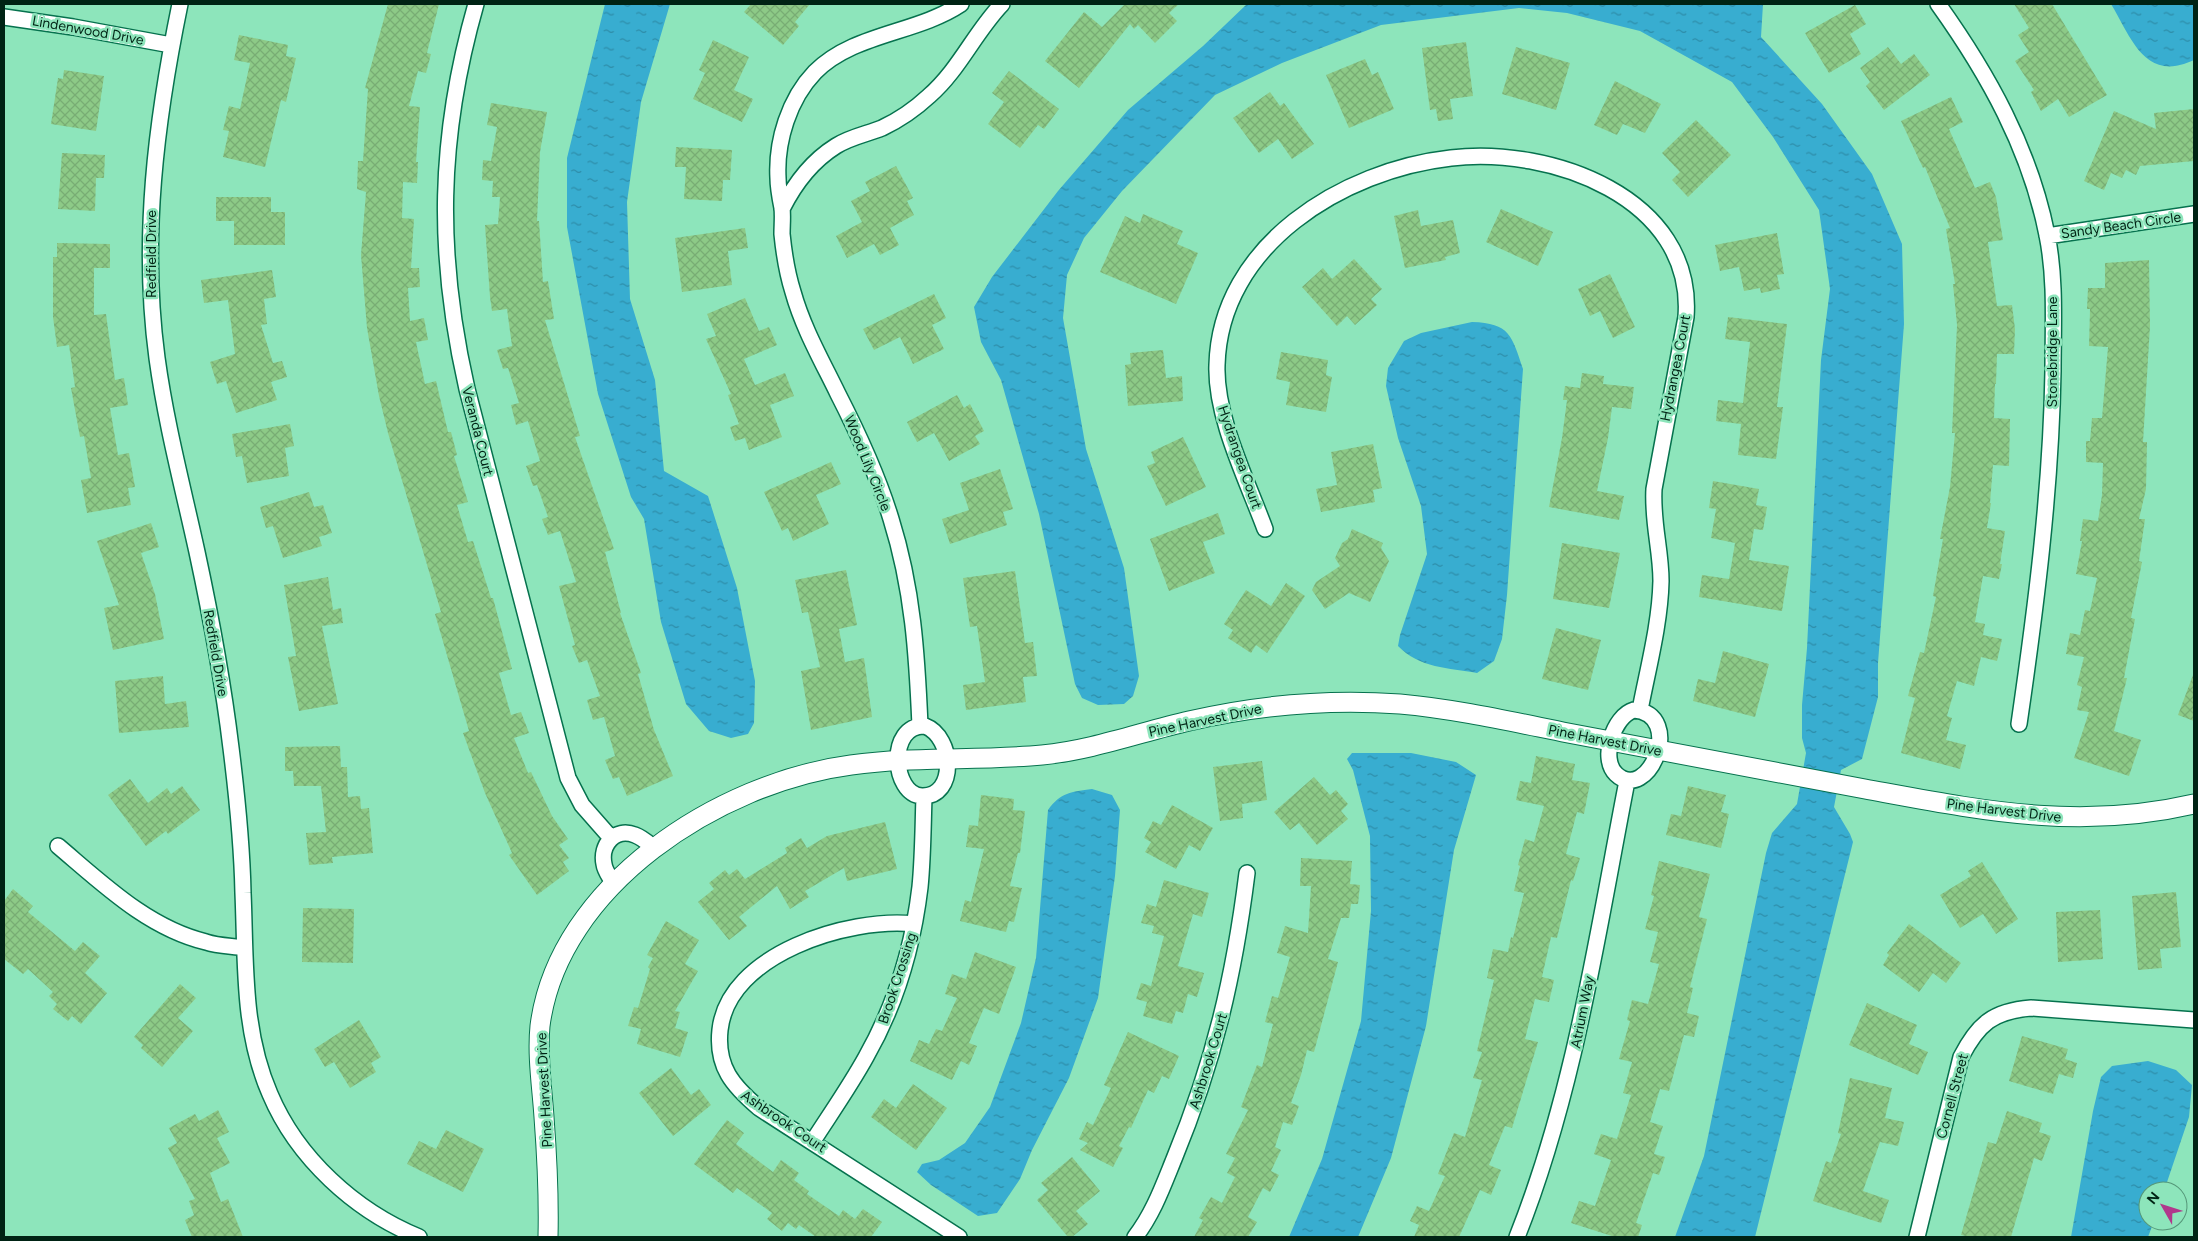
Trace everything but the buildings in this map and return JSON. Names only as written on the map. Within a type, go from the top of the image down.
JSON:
[{"type":"street","name":"Redfield Drive","points":[[180,4],[171,45],[152,186],[150,278],[152,318],[169,430],[197,551],[222,684],[231,746],[241,841],[246,999],[254,1046],[260,1070],[279,1113],[308,1155],[327,1176],[371,1212],[402,1230],[419,1237]]},
{"type":"street","name":"Veranda Court","points":[[476,4],[457,77],[447,150],[445,189],[446,252],[453,324],[467,389],[568,778],[582,805],[611,838]]},
{"type":"street","name":"Wood Lily Circle","points":[[920,726],[917,651],[913,611],[899,546],[889,512],[868,456],[811,339],[793,295],[784,252],[778,178],[781,142],[789,112],[805,84],[828,62],[852,47],[924,23],[961,4]]},
{"type":"street","points":[[782,209],[795,186],[825,154],[846,141],[895,121],[931,95],[952,72],[1002,4]]},
{"type":"street","name":"Stonebridge Lane","points":[[1938,4],[1979,65],[2004,110],[2029,171],[2047,236],[2053,305],[2049,467],[2038,592],[2019,724]]},
{"type":"street","name":"Lindenwood Drive","points":[[4,17],[73,27],[171,45]]},
{"type":"street","name":"Hydrangea Court","points":[[1265,529],[1222,411],[1217,366],[1223,324],[1231,301],[1242,280],[1269,245],[1296,220],[1338,192],[1404,166],[1450,158],[1495,157],[1542,164],[1591,180],[1628,199],[1643,210],[1657,225],[1668,239],[1682,270],[1687,301],[1686,317],[1654,489],[1653,509],[1661,577],[1660,603],[1640,710]]},
{"type":"street","name":"Sandy Beach Circle","points":[[2047,236],[2194,214]]},
{"type":"street","name":"Pine Harvest Drive","points":[[548,1237],[546,1152],[540,1060],[541,1023],[551,980],[570,940],[614,885],[654,848],[702,816],[746,794],[800,775],[851,765],[1044,754],[1095,745],[1216,715],[1277,706],[1341,702],[1396,704],[1436,709],[1964,807],[2046,817],[2109,818],[2171,810],[2194,804]]},
{"type":"street","points":[[1640,710],[1652,716],[1656,722],[1660,735],[1658,750],[1648,772],[1637,780],[1627,781],[1616,774],[1610,764],[1609,753],[1615,728],[1622,716],[1627,712],[1640,710]]},
{"type":"street","points":[[920,726],[930,728],[939,736],[946,748],[947,760],[944,782],[935,792],[924,796],[914,794],[900,777],[898,761],[901,740],[909,730],[920,726]]},
{"type":"street","name":"Atrium Way","points":[[1517,1237],[1546,1155],[1577,1039],[1627,781]]},
{"type":"street","name":"Brook Crossing","points":[[813,1141],[852,1081],[878,1035],[899,979],[914,924],[920,887],[924,796]]},
{"type":"street","points":[[614,885],[606,870],[603,854],[611,838],[618,833],[627,833],[643,839],[654,848]]},
{"type":"street","points":[[58,846],[118,896],[162,925],[207,943],[244,948]]},
{"type":"street","name":"Ashbrook Court","points":[[1135,1237],[1154,1205],[1197,1102],[1209,1065],[1234,962],[1246,873]]},
{"type":"street","name":"Ashbrook Court","points":[[914,924],[896,922],[862,925],[811,940],[790,949],[768,962],[745,981],[731,997],[724,1010],[721,1023],[720,1051],[728,1076],[736,1087],[759,1108],[813,1141],[959,1237]]},
{"type":"street","name":"Cornell Street","points":[[1917,1237],[1961,1057],[1969,1041],[1980,1027],[2002,1013],[2031,1008],[2194,1020]]},
{"type":"water","points":[[605,4],[670,4],[641,102],[627,202],[630,299],[655,380],[664,471],[708,496],[737,588],[755,681],[754,723],[748,734],[731,738],[709,731],[686,704],[661,622],[644,519],[631,497],[598,394],[567,227],[567,158]]},
{"type":"water","points":[[1247,4],[1763,4],[1761,37],[1822,104],[1872,174],[1902,244],[1904,324],[1878,663],[1878,697],[1862,759],[1841,770],[1834,807],[1853,842],[1755,1237],[1675,1237],[1704,1156],[1766,853],[1772,833],[1797,804],[1806,753],[1802,738],[1802,705],[1807,648],[1821,360],[1830,289],[1819,210],[1773,137],[1732,82],[1640,31],[1567,13],[1519,8],[1381,25],[1282,63],[1215,95],[1122,191],[1084,238],[1067,275],[1063,318],[1086,449],[1124,568],[1139,676],[1133,696],[1124,704],[1098,705],[1082,698],[1075,684],[1039,514],[1001,380],[981,342],[974,307],[992,277],[1058,191],[1128,110],[1203,46]]},
{"type":"water","points":[[2111,4],[2194,4],[2194,60],[2177,66],[2163,66],[2152,62],[2142,54],[2134,43]]},
{"type":"water","points":[[1472,322],[1494,325],[1508,334],[1516,348],[1523,369],[1507,595],[1502,639],[1494,661],[1477,673],[1425,663],[1415,659],[1398,646],[1427,554],[1421,506],[1398,438],[1386,386],[1388,368],[1404,341],[1421,333]]},
{"type":"water","points":[[1352,753],[1411,753],[1456,762],[1476,775],[1454,850],[1426,1026],[1391,1158],[1358,1237],[1289,1237],[1322,1159],[1361,1021],[1371,911],[1370,836],[1353,770],[1347,759]]},
{"type":"water","points":[[1092,789],[1112,795],[1120,810],[1115,876],[1098,998],[1069,1078],[1032,1150],[1020,1179],[997,1213],[978,1216],[931,1185],[917,1172],[922,1164],[939,1160],[965,1143],[990,1107],[1021,1023],[1036,958],[1048,810],[1062,796]]},
{"type":"water","points":[[2148,1061],[2176,1070],[2192,1085],[2189,1117],[2167,1181],[2138,1181],[2138,1231],[2150,1231],[2148,1237],[2071,1237],[2093,1111],[2101,1077],[2112,1066]]}]
